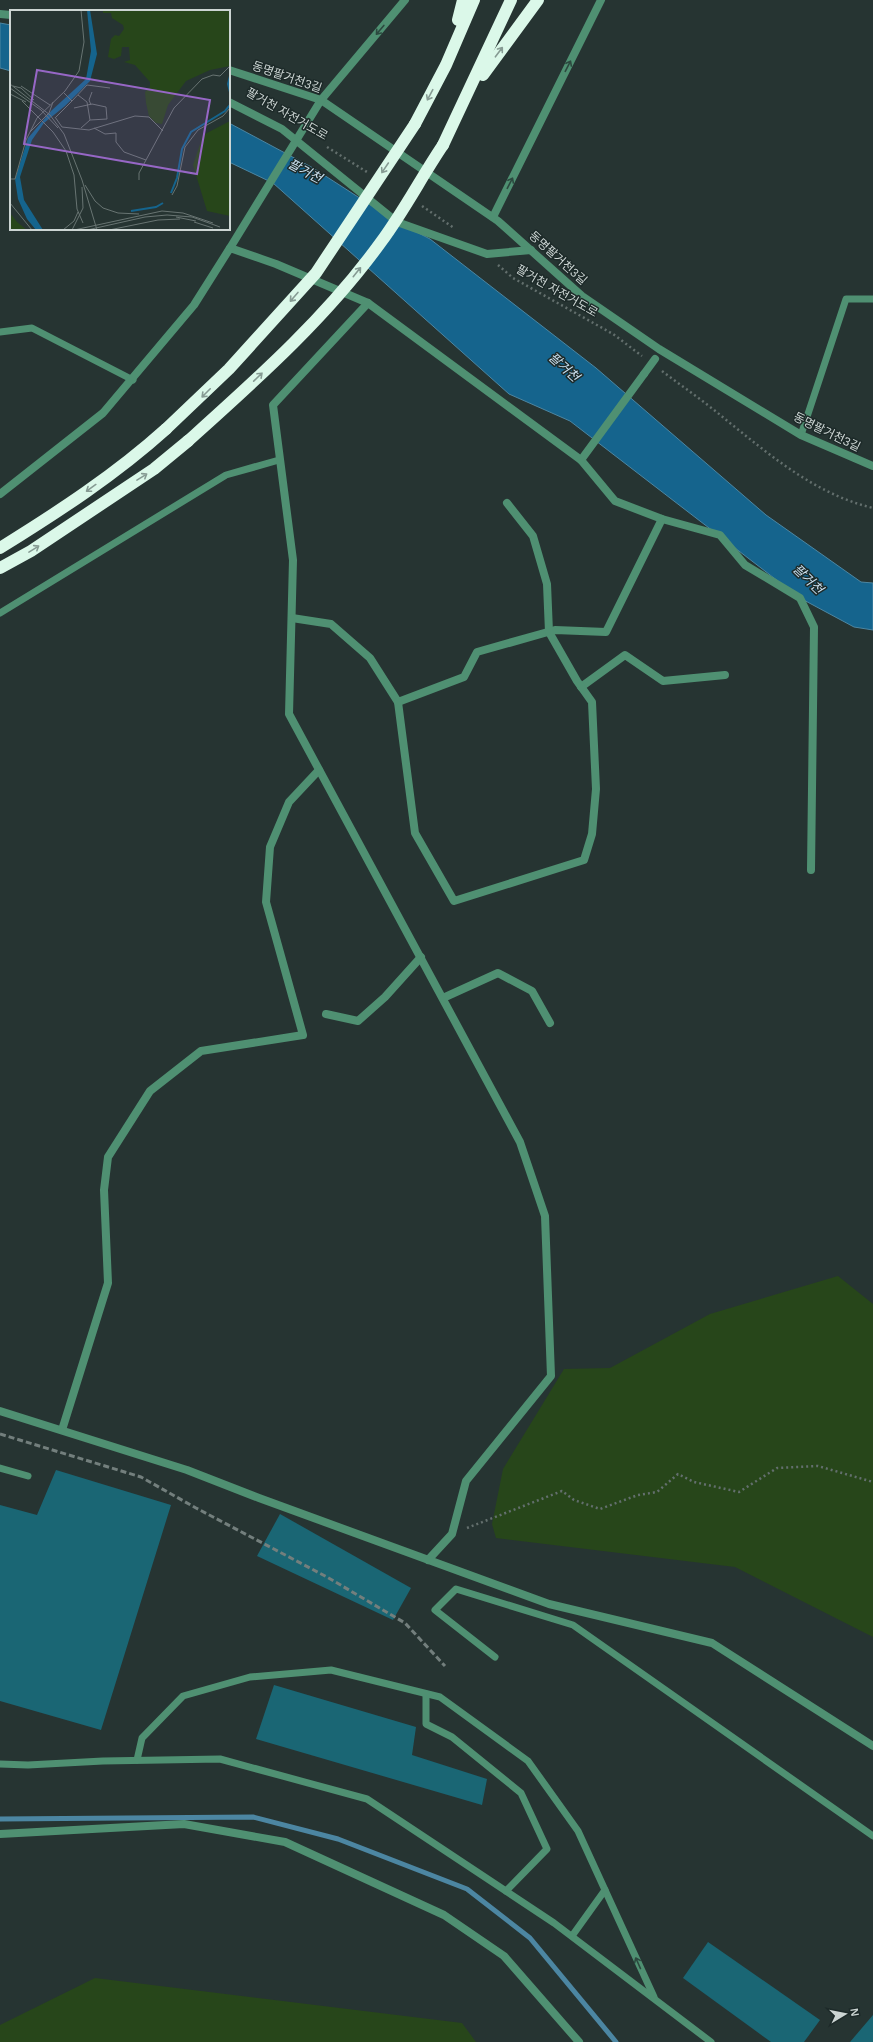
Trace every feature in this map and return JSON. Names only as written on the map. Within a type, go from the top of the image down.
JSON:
[{"type":"highway","points":[[446,65],[463,0]]},
{"type":"highway","points":[[0,548],[66,506],[109,475],[166,429],[235,364],[316,273],[414,124],[446,65],[474,0]]},
{"type":"highway","points":[[0,568],[31,550],[154,470],[256,380],[324,312],[382,241],[443,144],[468,95],[511,0]]},
{"type":"highway","points":[[468,95],[538,0]]},
{"type":"street","points":[[0,494],[104,413],[133,380],[194,305],[321,100],[406,0]]},
{"type":"street","points":[[492,217],[601,0]]},
{"type":"street","points":[[0,14],[10,15]]},
{"type":"street","name":"동명팔거천3길","points":[[230,70],[321,100],[492,217],[582,296],[659,349],[801,435],[873,466]]},
{"type":"street","points":[[230,103],[282,129],[397,222],[487,254],[531,250]]},
{"type":"street","points":[[230,248],[276,264],[368,303],[581,460],[615,501],[662,519],[720,536],[745,565],[800,598],[814,628],[811,870]]},
{"type":"street","points":[[368,303],[273,405],[293,560],[289,714],[520,1142],[545,1216],[551,1376],[466,1481],[452,1534],[428,1560]]},
{"type":"street","points":[[581,460],[644,374],[655,363],[659,349]]},
{"type":"street","points":[[292,618],[331,624],[370,658],[398,702],[415,833],[454,901],[584,860],[592,834],[596,789],[592,702],[581,687],[549,632],[547,584],[533,536],[507,503]]},
{"type":"street","points":[[398,702],[464,677],[477,652],[555,630],[606,632],[662,519]]},
{"type":"street","points":[[581,687],[625,655],[663,681],[725,675]]},
{"type":"street","points":[[62,1430],[108,1283],[104,1190],[108,1157],[150,1091],[201,1051],[303,1035],[266,902],[270,847],[289,802],[319,770]]},
{"type":"street","points":[[326,1014],[358,1021],[385,997],[420,958]]},
{"type":"street","points":[[443,998],[498,974],[532,991],[550,1023]]},
{"type":"street","points":[[0,1411],[187,1470],[258,1498],[549,1604],[712,1643],[873,1746]]},
{"type":"street","points":[[0,1834],[184,1824],[285,1842],[444,1915],[504,1956],[579,2042]]},
{"type":"lane","points":[[801,435],[846,299],[873,299]]},
{"type":"lane","points":[[0,332],[32,328],[133,380]]},
{"type":"lane","points":[[0,613],[226,475],[279,460]]},
{"type":"lane","points":[[0,1468],[28,1476]]},
{"type":"lane","points":[[495,1657],[435,1610],[456,1589],[573,1625],[873,1836]]},
{"type":"lane","points":[[137,1760],[142,1738],[183,1696],[250,1677],[331,1670],[440,1697],[528,1761],[578,1831],[654,1999]]},
{"type":"lane","points":[[426,1694],[426,1724],[452,1737],[521,1793],[547,1849],[506,1891]]},
{"type":"lane","points":[[0,1764],[28,1765],[137,1760],[220,1759],[367,1799],[572,1936],[711,2042]]},
{"type":"lane","points":[[572,1936],[606,1890]]},
{"type":"path","name":"팔거천 자전거도로","points":[[324,146],[371,175]]},
{"type":"path","points":[[418,204],[445,220],[456,230]]},
{"type":"path","name":"팔거천 자전거도로","points":[[496,264],[513,278],[613,334],[644,358]]},
{"type":"path","points":[[655,363],[767,454],[802,478],[851,502],[873,508]]},
{"type":"path","points":[[452,1534],[562,1491],[574,1500],[600,1509],[638,1495],[657,1492],[678,1474],[694,1482],[739,1492],[778,1468],[818,1466],[873,1482]]},
{"type":"green space","points":[[838,1276],[873,1304],[873,1637],[735,1567],[496,1538],[492,1524],[503,1469],[564,1369],[610,1368],[710,1314]]},
{"type":"green space","points":[[95,1978],[462,2023],[476,2042],[0,2042],[0,2025]]},
{"type":"water","points":[[0,23],[10,25],[10,71],[0,68]]},
{"type":"water","name":"팔거천","points":[[230,124],[313,168],[397,222],[430,239],[596,368],[766,515],[861,582],[873,583],[873,630],[854,627],[800,598],[570,421],[509,394],[273,183],[230,162]]},
{"type":"building","points":[[56,1470],[171,1505],[101,1730],[0,1701],[0,1505],[37,1515]]},
{"type":"building","points":[[280,1514],[411,1588],[393,1620],[257,1556]]},
{"type":"building","points":[[274,1685],[416,1727],[412,1755],[487,1779],[482,1805],[256,1739]]},
{"type":"building","points":[[708,1942],[820,2020],[804,2042],[771,2042],[683,1978]]},
{"type":"building","points":[[873,2015],[873,2042],[850,2042]]},
{"type":"waterway","points":[[0,1819],[253,1817],[338,1839],[467,1889],[530,1938],[616,2042]]},
{"type":"railway","points":[[0,1434],[141,1477],[196,1508],[327,1577],[405,1623],[445,1666]]}]
